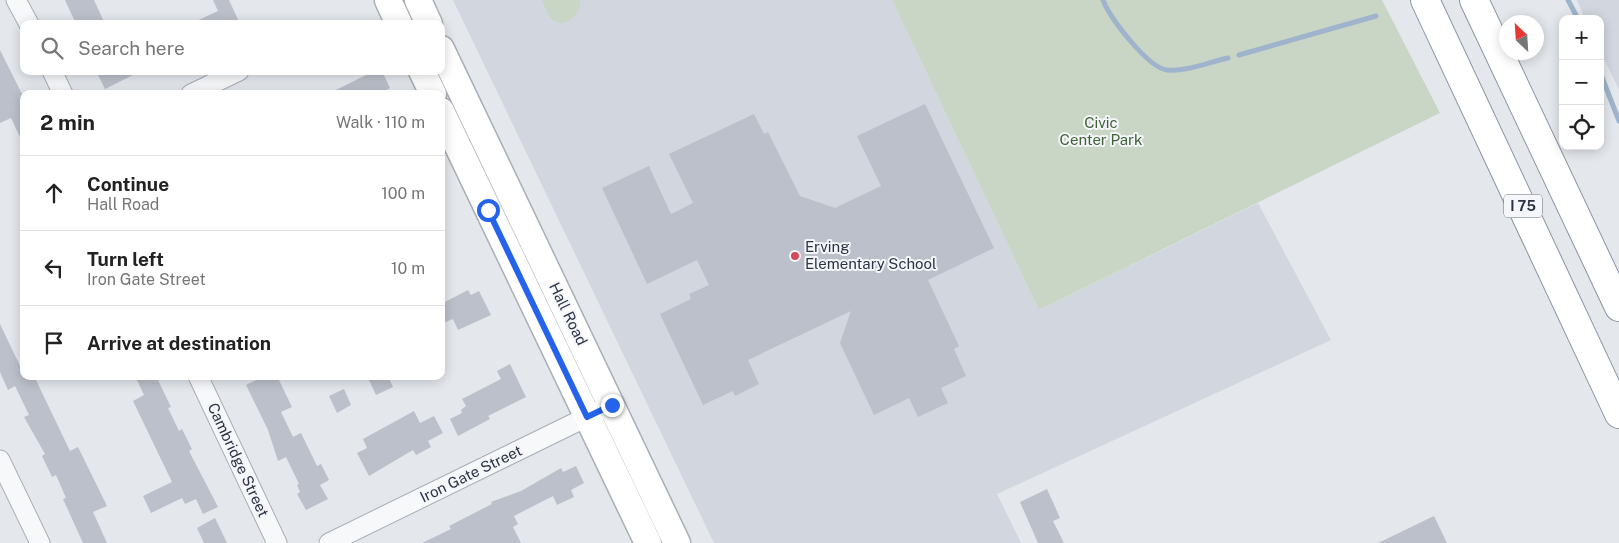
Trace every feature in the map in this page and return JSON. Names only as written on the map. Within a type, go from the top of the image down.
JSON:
[{"type":"highway","name":"I 75","points":[[1425,0],[1619,414]]},
{"type":"highway","name":"I 75","points":[[1474,0],[1619,307]]},
{"type":"street","points":[[16,0],[27,20]]},
{"type":"street","points":[[388,0],[398,20]]},
{"type":"street","points":[[418,0],[427,20]]},
{"type":"street","name":"Hall Road","points":[[445,67],[450,89],[612,405],[673,535]]},
{"type":"street","points":[[54,75],[61,90]]},
{"type":"street","points":[[199,90],[231,75]]},
{"type":"street","points":[[424,75],[431,90]]},
{"type":"street","name":"Hall Road","points":[[445,119],[646,540]]},
{"type":"street","name":"Cambridge Street","points":[[200,380],[277,543]]},
{"type":"street","name":"Iron Gate Street","points":[[330,543],[612,405]]},
{"type":"street","points":[[0,460],[40,543]]},
{"type":"street","points":[[646,540],[673,535]]},
{"type":"shaded area","name":"Erving Elementary School","points":[[453,0],[892,0],[1039,310],[1258,203],[1331,340],[997,494],[1021,543],[714,543]]},
{"type":"shaded area","points":[[1577,0],[1619,0],[1619,90],[1604,58],[1604,15],[1583,15]]},
{"type":"green space","points":[[542,0],[579,0],[581,4],[573,17],[560,23],[555,22],[551,18]]},
{"type":"green space","name":"Civic Center Park","points":[[892,0],[1382,0],[1440,113],[1039,310]]},
{"type":"building","points":[[65,0],[94,0],[103,20],[74,20]]},
{"type":"building","points":[[213,0],[229,0],[238,20],[199,20],[218,11]]},
{"type":"building","points":[[0,50],[20,90],[20,137],[11,118],[0,123]]},
{"type":"building","points":[[98,75],[133,75],[105,89]]},
{"type":"building","points":[[366,75],[384,75],[390,88],[386,90],[336,90]]},
{"type":"building","points":[[925,104],[994,248],[928,280],[959,346],[954,349],[966,376],[941,388],[948,403],[918,417],[909,398],[874,415],[840,343],[851,311],[748,360],[759,384],[735,396],[733,391],[703,405],[660,314],[691,299],[689,294],[709,285],[697,260],[647,284],[602,188],[649,166],[671,214],[693,203],[669,154],[754,114],[764,134],[768,132],[800,196],[835,208],[881,186],[857,136]]},
{"type":"building","points":[[468,290],[471,295],[479,291],[491,315],[458,330],[453,319],[445,322],[445,302]]},
{"type":"building","points":[[0,324],[20,366],[20,380],[36,380],[70,451],[78,447],[107,506],[93,512],[107,543],[83,543],[63,499],[66,498],[56,475],[52,477],[42,456],[45,454],[24,417],[29,415],[15,386],[8,390],[0,372]]},
{"type":"building","points":[[510,364],[526,397],[488,416],[490,419],[458,436],[450,419],[462,413],[461,410],[466,406],[462,399],[501,379],[497,371]]},
{"type":"building","points":[[137,380],[158,380],[171,407],[168,408],[179,431],[182,429],[192,449],[189,451],[218,507],[203,514],[196,499],[185,504],[182,498],[151,513],[143,496],[172,482],[133,401],[144,395]]},
{"type":"building","points":[[256,380],[279,380],[292,407],[281,412],[293,437],[301,433],[317,466],[321,464],[329,480],[320,485],[328,499],[306,510],[297,494],[300,492],[297,485],[299,484],[286,457],[278,461],[268,430],[246,385]]},
{"type":"building","points":[[369,380],[390,380],[393,387],[376,395]]},
{"type":"building","points":[[344,389],[351,405],[337,413],[329,396]]},
{"type":"building","points":[[414,411],[420,423],[434,416],[443,433],[428,441],[431,447],[416,455],[413,450],[369,476],[357,453],[367,448],[363,439]]},
{"type":"building","points":[[576,466],[584,483],[571,490],[574,497],[557,505],[553,496],[514,516],[518,524],[513,527],[521,543],[422,543],[451,529],[449,526],[492,504],[491,502],[521,491],[561,468],[563,472]]},
{"type":"building","points":[[1047,489],[1060,518],[1053,521],[1064,543],[1038,543],[1020,502]]},
{"type":"building","points":[[1434,516],[1447,543],[1378,543]]},
{"type":"building","points":[[215,518],[227,543],[204,543],[197,528]]},
{"type":"waterway","points":[[1103,0],[1113,18],[1130,41],[1150,61],[1159,67],[1167,70],[1182,70],[1228,58]]},
{"type":"waterway","points":[[1568,0],[1576,15]]},
{"type":"waterway","points":[[1239,55],[1376,16]]},
{"type":"waterway","points":[[1604,82],[1619,121]]},
{"type":"place","name":"Erving Elementary School","points":[[795,256]]},
{"type":"route","points":[[488,210],[587,417],[612,405]]}]
